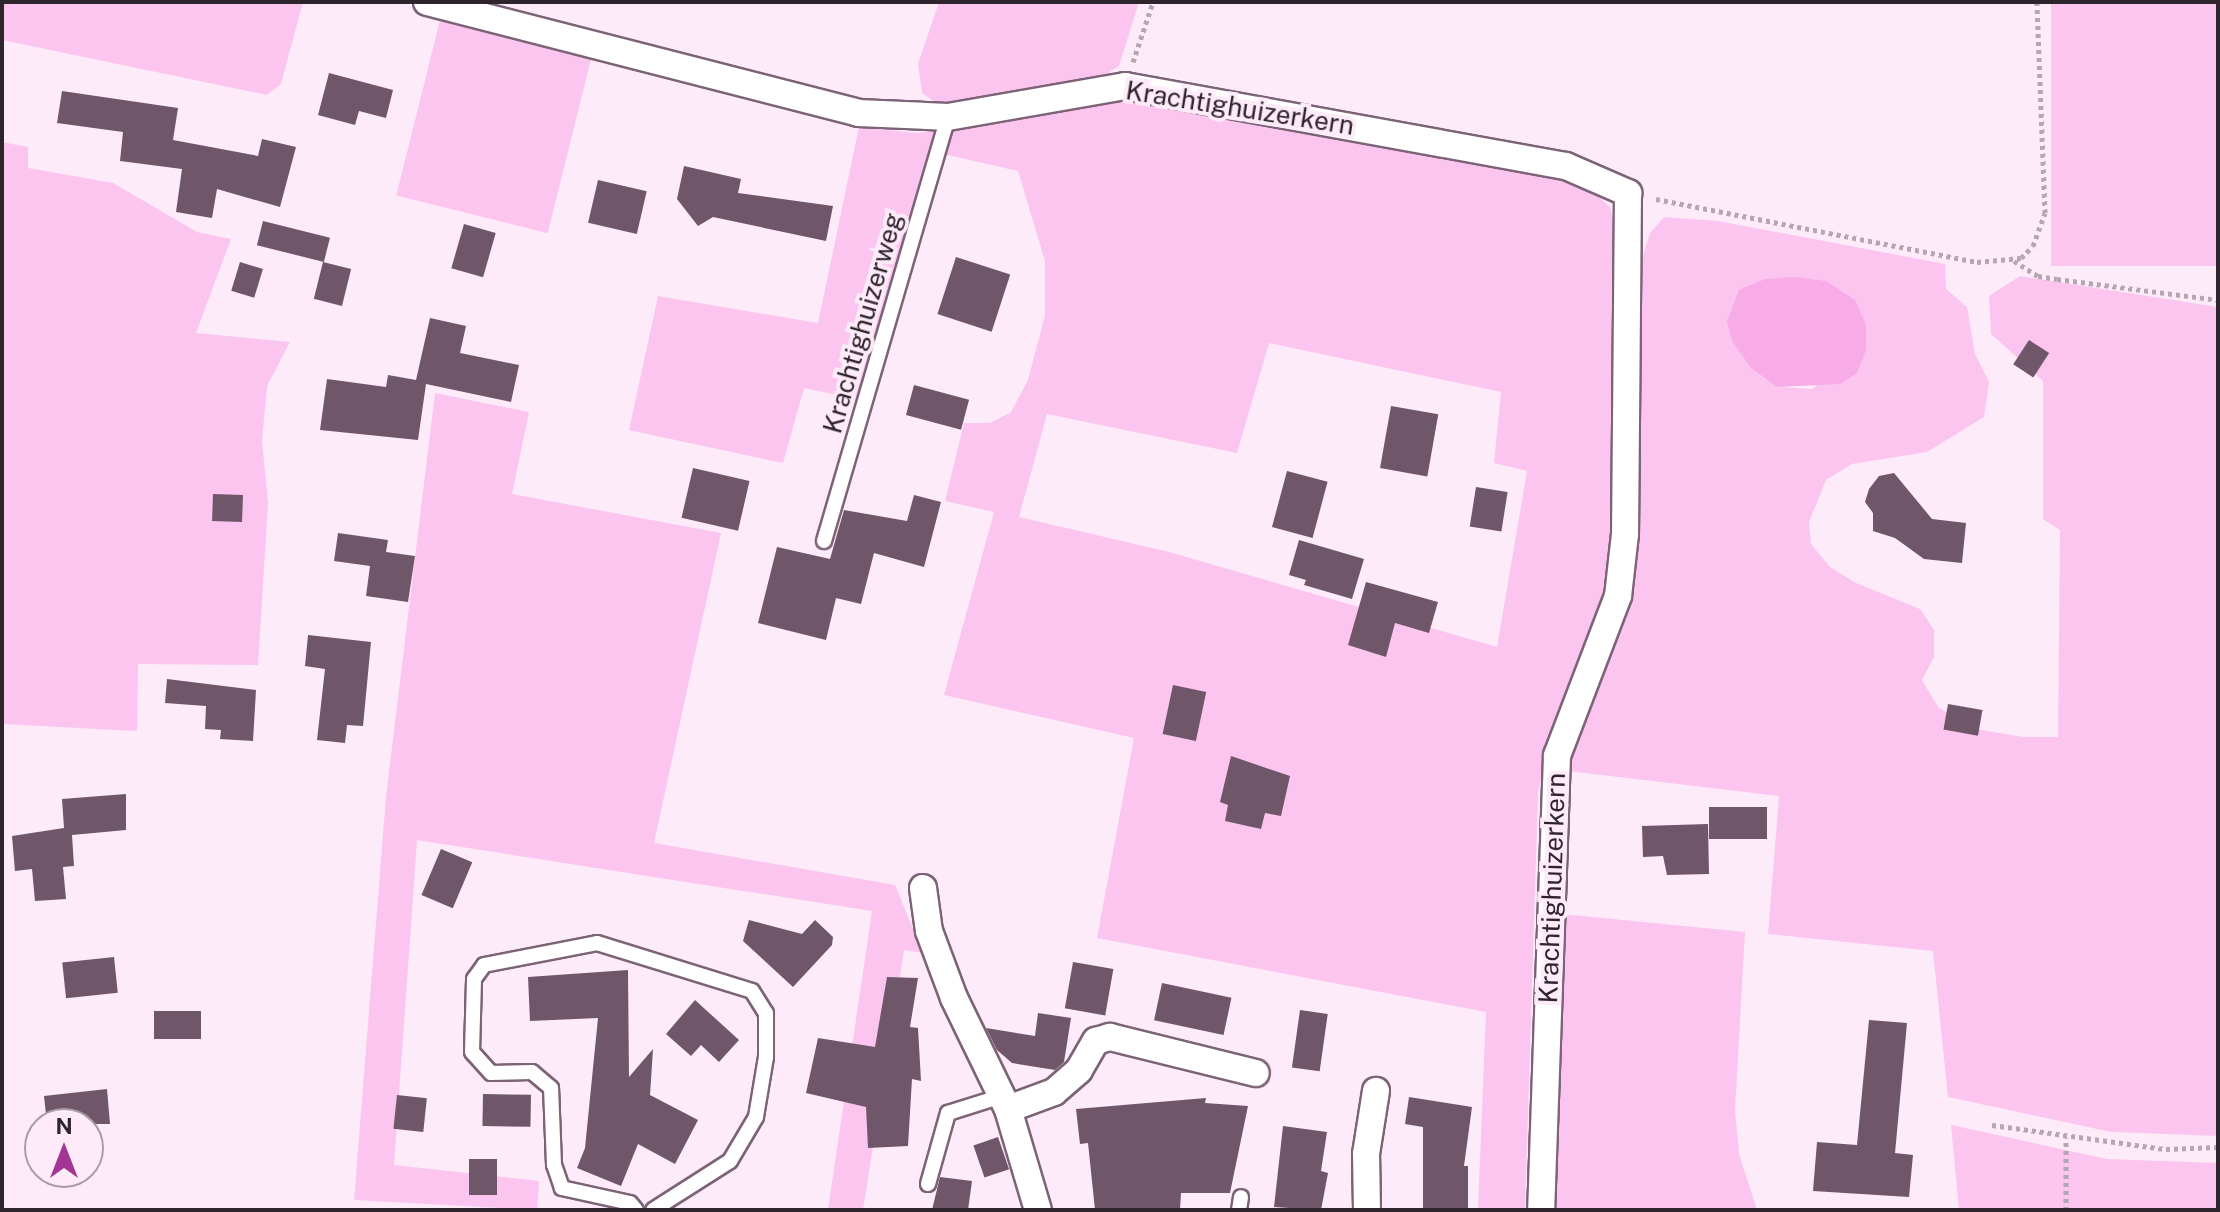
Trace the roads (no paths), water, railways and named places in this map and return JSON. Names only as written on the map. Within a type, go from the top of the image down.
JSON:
[{"type":"street","name":"Krachtighuizerkern","points":[[427,2],[858,113],[948,117],[1125,86],[1566,166],[1628,193],[1625,534],[1618,596],[1557,756],[1541,1210]]},
{"type":"street","points":[[923,888],[929,931],[949,985],[1005,1102],[1038,1210]]},
{"type":"street","points":[[1005,1102],[1054,1092],[1079,1070],[1096,1041],[1110,1037],[1256,1073]]},
{"type":"street","points":[[1367,1210],[1366,1154],[1376,1091]]},
{"type":"lane","name":"Krachtighuizerweg","points":[[824,541],[948,117]]},
{"type":"lane","points":[[636,1210],[630,1203],[562,1188],[554,1165],[551,1088],[532,1072],[491,1073],[472,1052],[474,979],[484,965],[597,943],[752,991],[766,1013],[766,1057],[756,1117],[730,1161],[653,1210]]},
{"type":"lane","points":[[928,1184],[948,1113],[1005,1102]]}]
